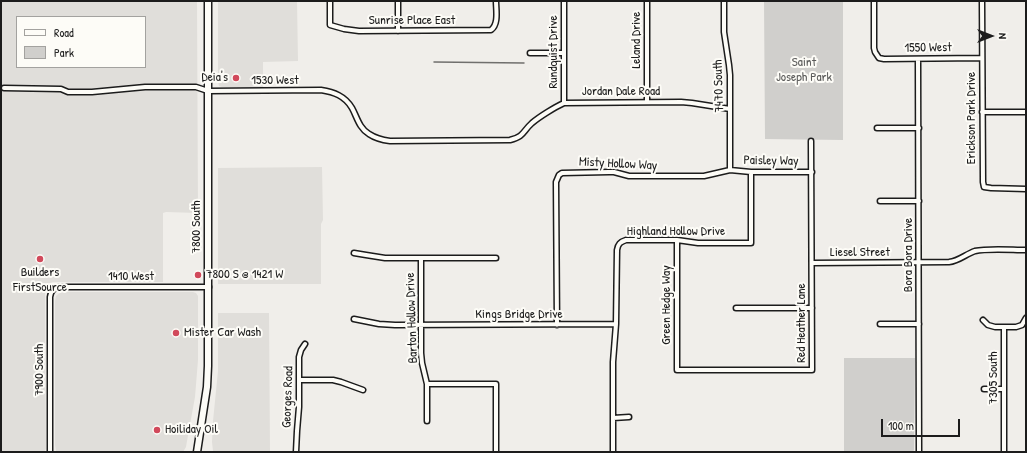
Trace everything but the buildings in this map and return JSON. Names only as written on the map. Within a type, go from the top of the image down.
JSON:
[{"type":"main road","name":"7800 South","points":[[197,452],[207,380],[209,287],[207,199],[208,1]]},
{"type":"street","name":"Sunrise Place East","points":[[330,1],[330,25],[359,31],[489,30],[493,28],[496,22],[496,1]]},
{"type":"street","points":[[398,1],[398,31]]},
{"type":"street","name":"Rundquist Drive","points":[[564,1],[564,103]]},
{"type":"street","name":"Leland Drive","points":[[647,1],[647,102]]},
{"type":"street","name":"7470 South","points":[[724,1],[724,32],[729,65],[730,170]]},
{"type":"street","name":"1550 West","points":[[874,1],[874,48],[876,55],[880,58],[982,58]]},
{"type":"street","name":"Erickson Park Drive","points":[[982,1],[982,172],[984,187],[1026,188]]},
{"type":"street","points":[[530,53],[564,53]]},
{"type":"street","name":"Bora Bora Drive","points":[[918,59],[919,452]]},
{"type":"street","name":"1530 West","points":[[4,88],[61,88],[68,92],[92,92],[145,87],[196,87],[208,91],[321,90],[338,94],[346,100],[362,127],[368,134],[379,139],[390,141],[503,140],[515,139],[523,134]]},
{"type":"street","name":"Jordan Dale Road","points":[[523,134],[534,122],[564,103],[692,103],[730,110]]},
{"type":"street","points":[[982,112],[1026,112]]},
{"type":"street","points":[[877,128],[919,128]]},
{"type":"street","name":"Red Heather Lane","points":[[677,370],[812,370],[811,141]]},
{"type":"street","name":"Paisley Way","points":[[730,170],[751,172],[812,172]]},
{"type":"street","name":"Misty Hollow Way","points":[[557,325],[556,182],[559,175],[568,172],[614,172],[629,176],[704,176],[730,170]]},
{"type":"street","name":"Highland Hollow Drive","points":[[613,452],[613,362],[616,324],[616,250],[620,243],[626,240],[677,240],[698,243],[752,243],[751,172]]},
{"type":"street","points":[[880,201],[919,201]]},
{"type":"street","name":"Green Hedge Way","points":[[677,240],[677,370]]},
{"type":"street","name":"Liesel Street","points":[[812,263],[949,262],[955,261],[970,252],[977,250],[1026,250]]},
{"type":"street","points":[[354,253],[385,258],[496,258]]},
{"type":"street","name":"Barton Hollow Drive","points":[[421,258],[421,353],[427,384],[427,421]]},
{"type":"street","name":"1410 West","points":[[53,290],[60,287],[209,287]]},
{"type":"street","name":"7900 South","points":[[50,452],[50,297],[53,290]]},
{"type":"street","points":[[736,308],[812,308]]},
{"type":"street","points":[[983,320],[988,325],[995,327],[1016,327],[1022,325],[1026,318]]},
{"type":"street","name":"Kings Bridge Drive","points":[[354,319],[379,324],[421,325],[616,324]]},
{"type":"street","points":[[880,324],[919,324]]},
{"type":"street","name":"7305 South","points":[[1004,327],[1004,452]]},
{"type":"street","name":"Georges Road","points":[[296,452],[300,353],[305,344]]},
{"type":"street","points":[[299,380],[333,380],[363,390]]},
{"type":"street","points":[[427,384],[496,384],[496,452]]},
{"type":"street","points":[[984,389],[1004,389]]},
{"type":"street","points":[[613,418],[629,417]]},
{"type":"shaded area","points":[[1,1],[197,1],[198,213],[163,213],[163,282],[53,282],[47,287],[45,291],[46,449],[44,452],[1,452]]},
{"type":"shaded area","points":[[218,1],[297,1],[298,61],[263,62],[263,87],[219,86]]},
{"type":"shaded area","points":[[322,167],[323,220],[321,224],[321,284],[218,284],[218,168]]},
{"type":"shaded area","points":[[61,292],[196,293],[198,296],[198,360],[195,397],[186,447],[183,452],[56,451],[55,301],[56,296]]},
{"type":"shaded area","points":[[218,313],[269,313],[270,452],[213,451],[213,421],[218,371]]},
{"type":"green space","name":"Saint Joseph Park","points":[[764,1],[843,1],[843,140],[765,139]]},
{"type":"green space","points":[[844,358],[915,358],[913,452],[844,452]]},
{"type":"waterway","points":[[434,62],[524,63]]},
{"type":"place","name":"Deia's","points":[[236,78]]},
{"type":"place","name":"Builders FirstSource","points":[[40,259]]},
{"type":"place","name":"7800 S @ 1421 W","points":[[198,275]]},
{"type":"place","name":"Mister Car Wash","points":[[176,333]]},
{"type":"place","name":"Hoiliday Oil","points":[[157,430]]}]
